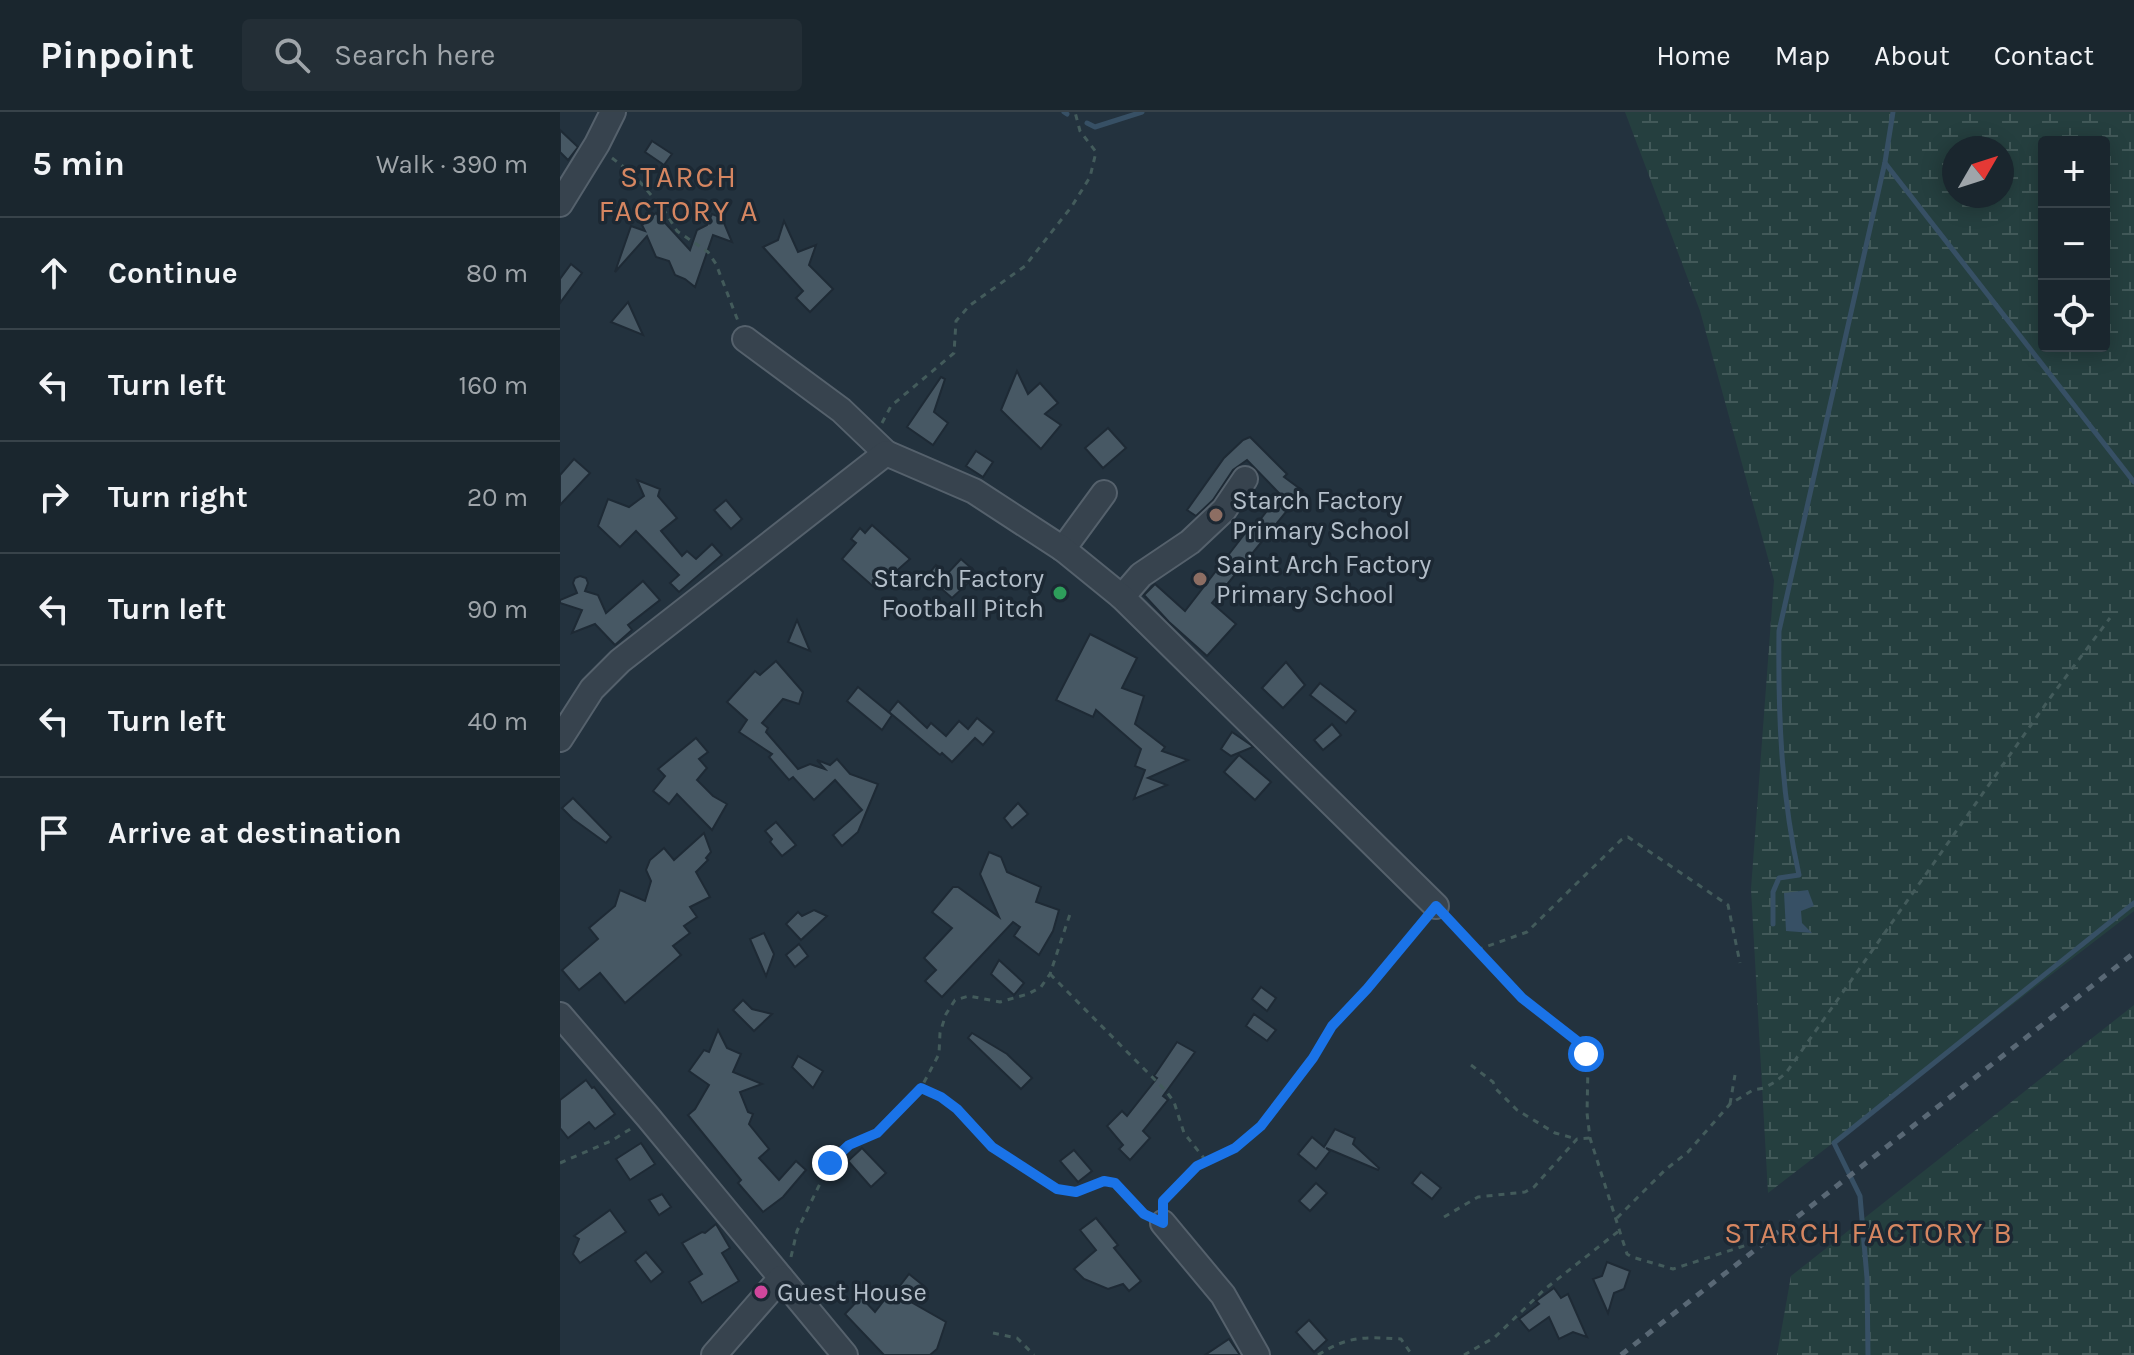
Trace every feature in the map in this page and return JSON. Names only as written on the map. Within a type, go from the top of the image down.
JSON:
[{"type":"street","points":[[560,204],[613,112]]},
{"type":"street","points":[[745,339],[804,380],[879,447],[974,491],[1063,549],[1122,597],[1436,906]]},
{"type":"street","points":[[560,739],[592,689],[620,661],[879,447]]},
{"type":"street","points":[[1122,597],[1141,575],[1190,542],[1224,510],[1245,479]]},
{"type":"street","points":[[1063,549],[1104,493]]},
{"type":"street","points":[[560,1015],[845,1355]]},
{"type":"street","points":[[1163,1223],[1223,1295],[1257,1355]]},
{"type":"street","points":[[714,1355],[781,1278]]},
{"type":"path","points":[[879,447],[891,406],[954,353],[956,321],[969,306],[1025,266],[1072,206],[1090,177],[1096,152],[1080,131],[1075,112]]},
{"type":"path","points":[[597,144],[633,174],[664,210],[677,231],[708,252],[716,264],[745,339]]},
{"type":"path","points":[[1617,1218],[1665,1170],[1688,1152],[1730,1104],[1753,1090],[1775,1082],[1786,1073],[2050,698],[2110,618]]},
{"type":"path","points":[[1477,950],[1527,932],[1621,840],[1628,837],[1728,905],[1740,963]]},
{"type":"path","points":[[921,1088],[957,1109],[992,1147],[1057,1189],[1076,1192],[1104,1181],[1115,1183],[1144,1214],[1163,1223],[1163,1201],[1197,1166],[1235,1148],[1261,1126],[1313,1058],[1332,1026],[1436,906],[1522,998],[1577,1041],[1586,1054],[1590,1138],[1627,1254],[1673,1269],[1750,1244]]},
{"type":"path","points":[[781,1278],[794,1252],[797,1231],[830,1163],[849,1145],[877,1133],[921,1088],[939,1054],[940,1033],[946,1014],[955,1000],[969,996],[1000,1002],[1041,987],[1050,974],[1070,914]]},
{"type":"path","points":[[1050,974],[1166,1091],[1174,1102],[1184,1133],[1207,1162]]},
{"type":"path","points":[[1471,1065],[1493,1082],[1517,1110],[1555,1133],[1577,1139],[1590,1138]]},
{"type":"path","points":[[1730,1104],[1735,1075]]},
{"type":"path","points":[[560,1163],[611,1141],[648,1117]]},
{"type":"path","points":[[1444,1217],[1478,1197],[1525,1192],[1534,1187],[1577,1139]]},
{"type":"path","points":[[1464,1355],[1495,1337],[1545,1289],[1620,1230]]},
{"type":"path","points":[[993,1333],[1017,1338],[1034,1355]]},
{"type":"path","points":[[1318,1355],[1337,1342],[1358,1337],[1401,1339],[1412,1355]]},
{"type":"green space","points":[[1625,112],[2134,112],[2134,911],[1768,1193],[1751,889],[1774,580],[1700,311]]},
{"type":"green space","points":[[2134,1005],[2134,1355],[1777,1355],[1791,1276]]},
{"type":"water","points":[[1808,890],[1814,906],[1801,911],[1802,923],[1812,933],[1786,931],[1784,893]]},
{"type":"building","points":[[560,130],[578,147],[568,160],[560,152]]},
{"type":"building","points":[[652,141],[672,154],[664,165],[645,152]]},
{"type":"building","points":[[656,213],[690,250],[697,230],[707,225],[712,214],[722,218],[732,242],[713,235],[695,287],[675,275],[669,261],[656,257],[647,236],[615,272],[631,226],[645,231],[642,225]]},
{"type":"building","points":[[784,221],[798,252],[816,245],[809,265],[833,289],[810,312],[796,298],[803,291],[763,247],[778,240]]},
{"type":"building","points":[[571,264],[582,273],[560,303],[560,279]]},
{"type":"building","points":[[628,302],[643,335],[611,322]]},
{"type":"building","points":[[1017,371],[1028,394],[1040,383],[1058,403],[1045,414],[1061,425],[1041,449],[1001,410]]},
{"type":"building","points":[[941,377],[945,379],[934,412],[948,423],[933,445],[907,427]]},
{"type":"building","points":[[1108,428],[1126,448],[1103,468],[1085,448]]},
{"type":"building","points":[[1250,437],[1287,474],[1284,477],[1303,491],[1212,603],[1236,624],[1207,656],[1144,595],[1155,584],[1185,611],[1253,523],[1256,525],[1280,494],[1247,460],[1233,470],[1213,500],[1196,516],[1187,510],[1224,458]]},
{"type":"building","points":[[976,451],[993,462],[983,477],[966,466]]},
{"type":"building","points":[[574,459],[590,473],[560,505],[560,475]]},
{"type":"building","points":[[637,480],[660,489],[658,496],[677,518],[661,531],[682,556],[687,551],[696,559],[712,544],[722,555],[679,592],[670,583],[679,575],[636,531],[620,547],[598,526],[608,499],[629,507],[644,496]]},
{"type":"building","points":[[726,500],[742,519],[731,529],[714,510]]},
{"type":"building","points":[[872,525],[910,559],[876,589],[842,559],[856,543],[851,539],[860,528],[865,533]]},
{"type":"building","points":[[961,559],[978,574],[952,598],[927,576],[936,565],[947,574]]},
{"type":"building","points":[[580,576],[586,578],[588,583],[585,591],[598,595],[606,613],[643,581],[660,600],[628,625],[632,630],[615,645],[595,624],[572,633],[582,610],[560,603],[560,600],[577,593],[573,583]]},
{"type":"building","points":[[797,620],[810,651],[788,642]]},
{"type":"building","points":[[1090,634],[1137,658],[1122,688],[1144,696],[1135,724],[1165,747],[1162,751],[1188,760],[1148,778],[1167,785],[1134,799],[1145,770],[1135,766],[1141,749],[1096,710],[1093,717],[1056,700]]},
{"type":"building","points":[[776,661],[803,692],[799,704],[783,699],[762,723],[768,728],[766,732],[798,769],[810,764],[825,769],[817,760],[830,765],[837,759],[850,774],[878,784],[858,832],[842,846],[833,835],[862,810],[835,780],[814,800],[793,777],[789,780],[769,757],[772,754],[739,732],[747,720],[727,702],[755,671],[760,675]]},
{"type":"building","points":[[1286,662],[1305,685],[1283,708],[1262,688]]},
{"type":"building","points":[[1320,683],[1356,711],[1346,723],[1310,695]]},
{"type":"building","points":[[858,687],[892,715],[882,730],[847,701]]},
{"type":"building","points":[[898,701],[927,728],[931,723],[946,736],[959,721],[968,729],[977,718],[994,732],[983,745],[975,738],[952,762],[889,712]]},
{"type":"building","points":[[1332,724],[1341,735],[1323,750],[1314,740]]},
{"type":"building","points":[[1232,732],[1253,747],[1231,756],[1221,749]]},
{"type":"building","points":[[696,738],[708,752],[699,759],[707,768],[697,780],[713,796],[727,804],[712,830],[677,794],[669,804],[653,791],[665,776],[658,769]]},
{"type":"building","points":[[1239,755],[1271,782],[1255,800],[1224,772]]},
{"type":"building","points":[[573,798],[611,837],[606,843],[562,808]]},
{"type":"building","points":[[1018,803],[1028,814],[1012,828],[1004,818]]},
{"type":"building","points":[[776,822],[796,845],[782,856],[765,831]]},
{"type":"building","points":[[704,833],[711,852],[696,872],[710,897],[690,907],[697,917],[684,926],[690,933],[673,946],[681,955],[625,1003],[600,973],[579,990],[562,970],[598,939],[589,928],[615,906],[620,890],[645,901],[651,881],[646,870],[650,860],[664,848],[674,860]]},
{"type":"building","points":[[989,852],[1001,857],[1007,872],[1041,887],[1036,902],[1059,910],[1053,931],[1039,955],[1014,936],[1020,927],[1013,922],[942,997],[925,981],[936,970],[924,958],[952,928],[932,912],[953,887],[958,887],[999,917],[980,874]]},
{"type":"building","points":[[814,910],[827,916],[801,940],[786,924],[798,912],[802,916]]},
{"type":"building","points":[[764,933],[774,954],[766,976],[750,939]]},
{"type":"building","points":[[799,944],[808,956],[795,967],[786,955]]},
{"type":"building","points":[[999,960],[1024,983],[1014,995],[991,974]]},
{"type":"building","points":[[1261,987],[1276,998],[1267,1011],[1252,999]]},
{"type":"building","points":[[743,1000],[752,1009],[772,1014],[754,1031],[733,1010]]},
{"type":"building","points":[[1254,1014],[1276,1030],[1267,1041],[1246,1026]]},
{"type":"building","points":[[718,1030],[727,1048],[741,1054],[733,1072],[762,1084],[740,1092],[748,1112],[753,1114],[749,1124],[769,1149],[759,1158],[779,1180],[796,1161],[806,1170],[783,1197],[763,1212],[688,1115],[709,1085],[689,1071],[704,1050],[709,1052]]},
{"type":"building","points":[[972,1033],[1007,1054],[1032,1078],[1021,1089],[968,1038]]},
{"type":"building","points":[[1177,1042],[1195,1052],[1163,1096],[1168,1100],[1143,1131],[1150,1138],[1130,1160],[1119,1149],[1123,1145],[1107,1126],[1122,1111],[1127,1116],[1157,1078],[1154,1076]]},
{"type":"building","points":[[798,1056],[823,1071],[813,1088],[792,1067]]},
{"type":"building","points":[[586,1080],[615,1114],[595,1129],[589,1122],[568,1138],[560,1128],[560,1100]]},
{"type":"building","points":[[1335,1129],[1355,1138],[1353,1144],[1378,1170],[1326,1148],[1330,1151],[1316,1169],[1298,1154],[1312,1137],[1324,1147]]},
{"type":"building","points":[[641,1143],[655,1164],[630,1180],[616,1159]]},
{"type":"building","points":[[862,1148],[886,1173],[871,1187],[848,1161]]},
{"type":"building","points":[[1074,1150],[1092,1171],[1078,1182],[1060,1161]]},
{"type":"building","points":[[1421,1172],[1441,1188],[1432,1199],[1412,1183]]},
{"type":"building","points":[[1316,1183],[1327,1193],[1310,1211],[1299,1201]]},
{"type":"building","points":[[662,1194],[671,1207],[659,1215],[649,1200]]},
{"type":"building","points":[[610,1210],[626,1232],[580,1263],[573,1254],[579,1239],[574,1236]]},
{"type":"building","points":[[1096,1218],[1118,1245],[1114,1248],[1141,1281],[1129,1291],[1123,1284],[1108,1289],[1084,1279],[1074,1269],[1096,1250],[1080,1230]]},
{"type":"building","points":[[716,1224],[730,1248],[722,1253],[739,1281],[702,1303],[689,1282],[702,1274],[682,1243],[705,1233]]},
{"type":"building","points":[[646,1252],[663,1272],[651,1282],[635,1261]]},
{"type":"building","points":[[1607,1262],[1630,1271],[1624,1289],[1614,1293],[1608,1313],[1593,1279],[1602,1276]]},
{"type":"building","points":[[909,1274],[924,1286],[911,1302],[946,1322],[937,1349],[930,1355],[884,1355],[845,1314],[861,1297],[875,1312]]},
{"type":"building","points":[[1554,1288],[1561,1298],[1568,1294],[1587,1337],[1573,1332],[1559,1339],[1549,1317],[1529,1331],[1519,1319]]},
{"type":"building","points":[[1309,1320],[1327,1340],[1314,1352],[1296,1332]]},
{"type":"building","points":[[1229,1339],[1240,1355],[1205,1355]]},
{"type":"waterway","points":[[1087,123],[1095,127],[1142,112]]},
{"type":"waterway","points":[[1773,924],[1773,892],[1779,878],[1799,875],[1788,814],[1782,754],[1779,631],[1885,162],[1893,112]]},
{"type":"waterway","points":[[1885,163],[2134,482]]},
{"type":"waterway","points":[[1868,1355],[1867,1278],[1860,1196],[1834,1143],[2134,903]]},
{"type":"railway","points":[[1621,1355],[2134,953]]},
{"type":"place","name":"Starch Factory Primary School","points":[[1216,515]]},
{"type":"place","name":"Saint Arch Factory Primary School","points":[[1200,579]]},
{"type":"place","name":"Starch Factory Football Pitch","points":[[1060,593]]},
{"type":"place","name":"Guest House","points":[[761,1292]]},
{"type":"district","name":"STARCH FACTORY A","points":[[679,194]]},
{"type":"district","name":"STARCH FACTORY B","points":[[1869,1233]]},
{"type":"route","points":[[830,1163],[849,1145],[877,1133],[921,1088],[957,1109],[992,1147],[1057,1189],[1076,1192],[1104,1181],[1115,1183],[1144,1214],[1163,1223],[1163,1201],[1197,1166],[1235,1148],[1261,1126],[1313,1058],[1332,1026],[1436,906],[1522,998],[1577,1041],[1586,1054]]}]
